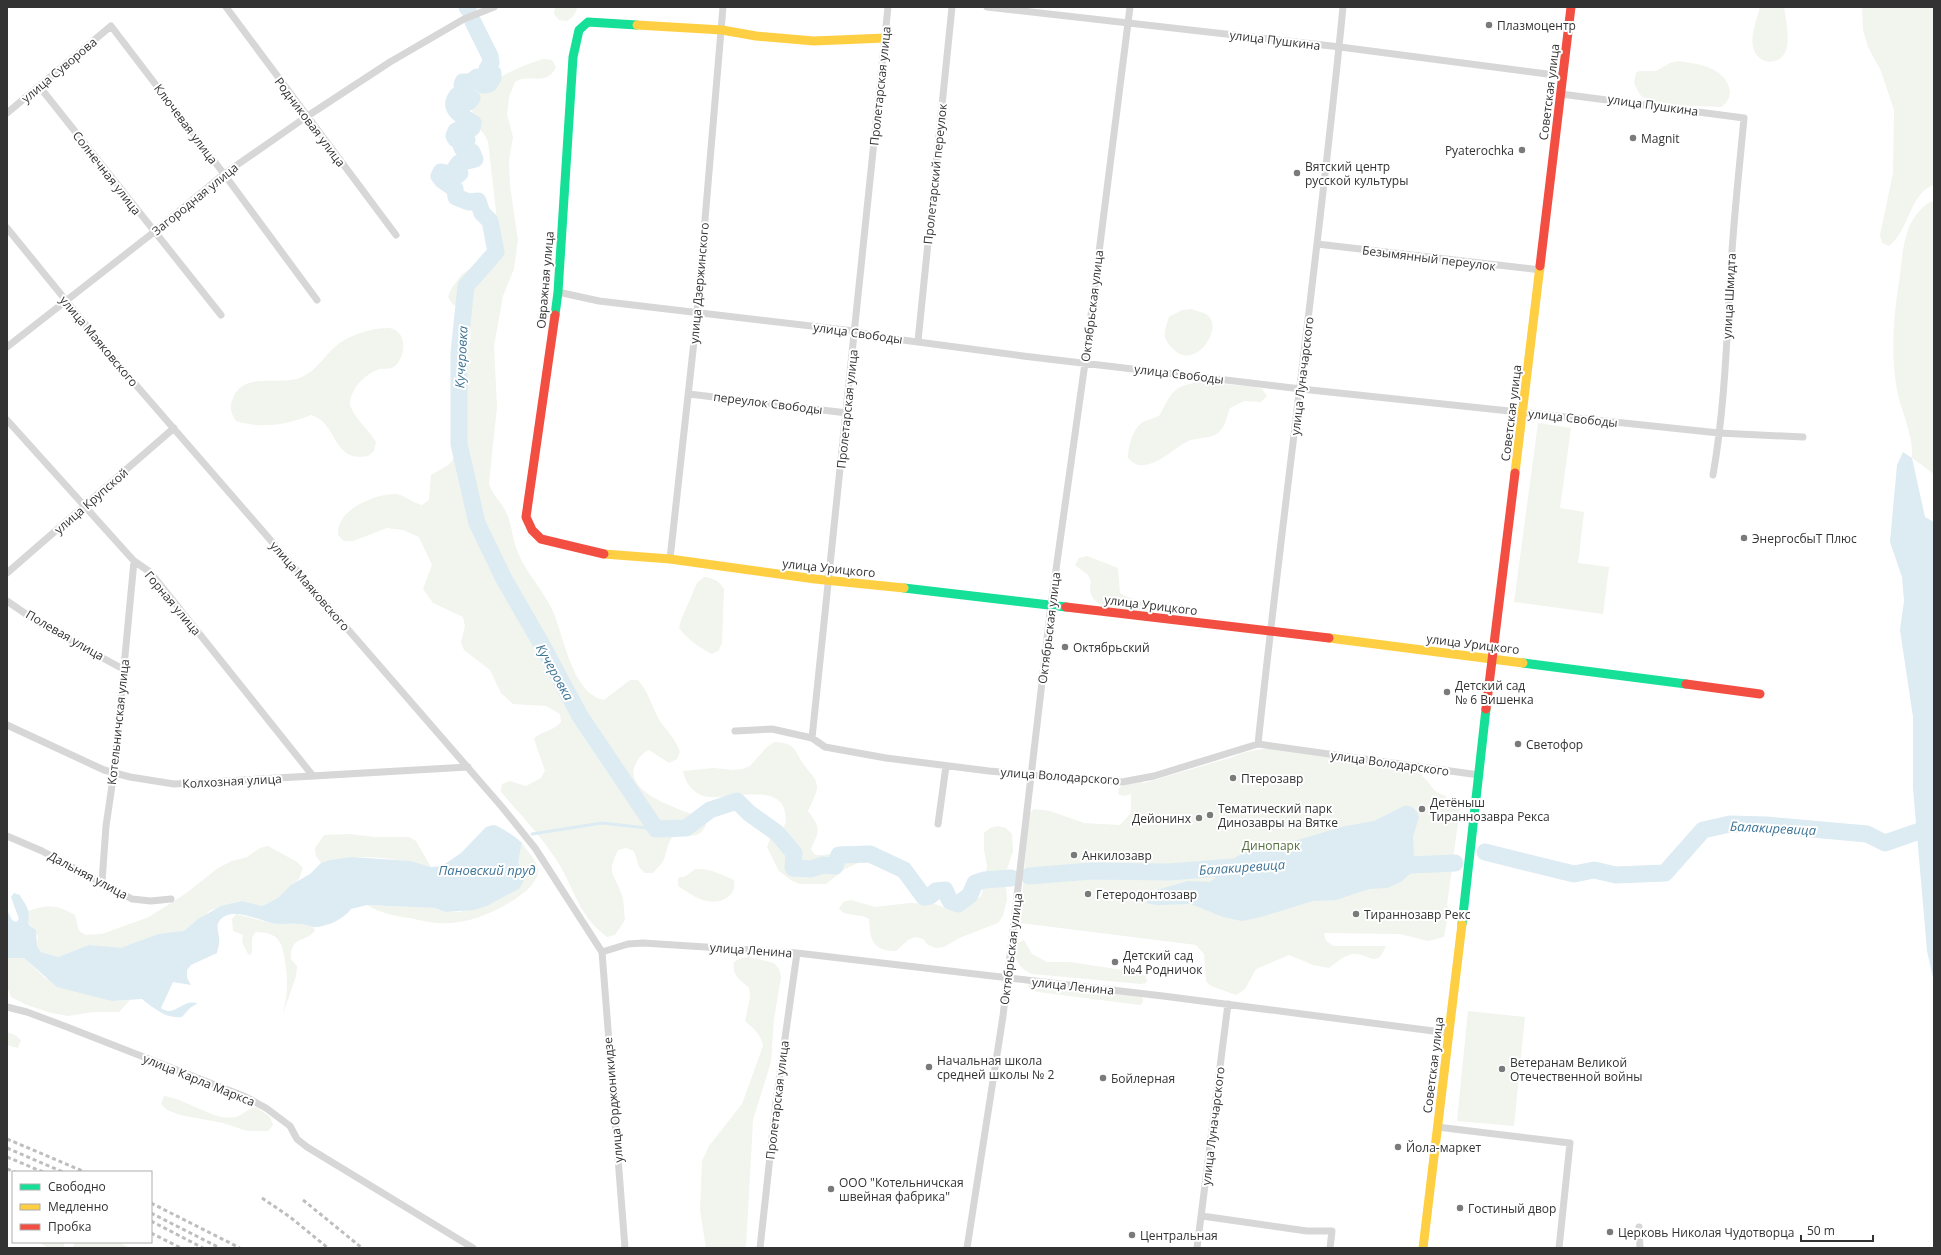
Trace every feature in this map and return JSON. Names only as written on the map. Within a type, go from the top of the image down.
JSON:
[{"type":"street","name":"Родниковая улица","points":[[226,7],[306,117],[396,235]]},
{"type":"street","name":"Загородная улица","points":[[7,347],[65,300],[154,232],[224,174],[306,117],[390,62],[464,19],[494,7]]},
{"type":"street","name":"улица Дзержинского","points":[[670,559],[697,314],[723,7]]},
{"type":"street","name":"Пролетарская улица","points":[[812,738],[847,413],[854,331],[888,7]]},
{"type":"street","name":"Пролетарский переулок","points":[[918,341],[952,7]]},
{"type":"street","name":"улица Пушкина","points":[[987,7],[1340,47],[1563,76]]},
{"type":"street","name":"Октябрьская улица","points":[[967,1248],[1007,978],[1051,605],[1085,363],[1130,7]]},
{"type":"street","name":"улица Луначарского","points":[[1258,744],[1270,631],[1301,389],[1340,47],[1343,7]]},
{"type":"street","name":"Советская улица","points":[[1423,1248],[1467,884],[1491,658],[1524,412],[1571,7]]},
{"type":"street","name":"Овражная улица","points":[[541,539],[534,534],[528,525],[526,517],[558,292],[573,56],[579,30],[588,22],[722,30]]},
{"type":"street","name":"улица Суворова","points":[[7,113],[111,26]]},
{"type":"street","name":"Ключевая улица","points":[[111,26],[224,174],[317,300]]},
{"type":"street","points":[[722,30],[756,36],[814,41],[885,38]]},
{"type":"street","name":"Солнечная улица","points":[[39,86],[221,315]]},
{"type":"street","name":"улица Пушкина","points":[[1561,94],[1744,118]]},
{"type":"street","name":"улица Шмидта","points":[[1713,475],[1719,433],[1727,344],[1732,250],[1744,118]]},
{"type":"street","name":"улица Маяковского","points":[[7,228],[65,300],[174,428],[468,767],[535,848],[602,952]]},
{"type":"street","name":"Безымянный переулок","points":[[1317,244],[1540,270]]},
{"type":"street","name":"улица Свободы","points":[[558,292],[599,301],[697,314],[854,331],[880,337],[1024,356],[1301,389],[1719,433],[1803,436]]},
{"type":"street","name":"переулок Свободы","points":[[689,394],[847,413]]},
{"type":"street","name":"Горная улица","points":[[7,420],[134,562],[150,572],[313,776]]},
{"type":"street","name":"улица Крупской","points":[[7,573],[174,428]]},
{"type":"street","name":"улица Урицкого","points":[[541,539],[596,553],[670,559],[815,579],[828,579],[1270,631],[1491,658],[1760,694]]},
{"type":"street","name":"Котельничская улица","points":[[102,882],[106,826],[114,772],[134,562]]},
{"type":"street","name":"Полевая улица","points":[[7,601],[42,625],[123,668]]},
{"type":"street","name":"Колхозная улица","points":[[7,725],[104,770],[174,784],[468,767]]},
{"type":"street","name":"улица Володарского","points":[[736,730],[772,729],[812,738],[826,748],[946,766],[1031,775],[1122,782],[1136,780],[1258,744],[1479,775]]},
{"type":"street","points":[[938,824],[946,766]]},
{"type":"street","name":"Дальняя улица","points":[[7,836],[42,851],[125,895],[139,900],[151,901],[171,898]]},
{"type":"street","name":"улица Ленина","points":[[602,952],[628,944],[643,943],[797,953],[1228,1004],[1449,1033]]},
{"type":"street","name":"улица Орджоникидзе","points":[[602,952],[625,1248]]},
{"type":"street","name":"Пролетарская улица","points":[[760,1248],[776,1102],[797,953]]},
{"type":"street","name":"улица Луначарского","points":[[1197,1248],[1228,1004]]},
{"type":"street","name":"улица Карла Маркса","points":[[7,1007],[27,1012],[67,1027],[246,1097],[266,1108],[290,1126],[297,1139],[307,1147],[473,1248]]},
{"type":"street","points":[[1437,1127],[1570,1143],[1559,1248]]},
{"type":"street","points":[[1202,1216],[1307,1231],[1332,1231],[1330,1248]]},
{"type":"street","points":[[1640,1228],[1640,1248]]},
{"type":"green space","points":[[555,7],[577,7],[574,16],[567,21],[559,20],[554,14]]},
{"type":"green space","points":[[1760,7],[1784,7],[1788,40],[1786,50],[1783,55],[1780,59],[1775,61],[1770,62],[1760,59],[1754,50],[1752,39],[1755,22]]},
{"type":"green space","points":[[1862,7],[1934,7],[1934,185],[1926,189],[1914,203],[1901,231],[1889,246],[1882,243],[1880,235],[1893,173],[1894,110],[1881,71],[1868,47],[1863,30]]},
{"type":"green space","points":[[544,59],[552,60],[556,67],[552,73],[548,77],[527,78],[515,82],[509,97],[507,114],[513,137],[509,160],[510,186],[518,240],[514,269],[503,296],[494,346],[497,407],[489,483],[492,491],[504,508],[508,517],[515,545],[521,558],[546,598],[554,614],[571,664],[577,676],[593,696],[604,700],[630,680],[638,680],[645,690],[657,716],[674,740],[680,752],[677,759],[669,763],[649,750],[643,754],[636,763],[633,774],[637,783],[656,799],[702,818],[706,825],[698,834],[681,834],[672,838],[663,861],[653,873],[645,873],[639,867],[634,851],[626,848],[618,850],[612,864],[612,873],[622,895],[625,920],[615,935],[607,937],[597,929],[578,903],[565,874],[546,845],[501,792],[502,784],[510,781],[526,786],[541,778],[545,771],[534,739],[540,734],[558,725],[561,722],[560,714],[546,706],[513,704],[501,693],[490,670],[464,650],[461,642],[465,626],[463,617],[433,603],[423,589],[432,565],[419,537],[403,530],[387,528],[353,541],[344,541],[338,535],[339,526],[343,518],[358,505],[368,500],[396,494],[422,505],[429,500],[431,475],[446,466],[453,459],[458,442],[454,395],[455,378],[468,347],[471,331],[467,319],[448,297],[451,289],[462,274],[470,269],[487,266],[494,260],[499,237],[488,142],[475,122],[472,107],[474,99],[480,91],[490,84],[513,70]]},
{"type":"green space","points":[[1679,61],[1708,67],[1723,76],[1729,86],[1730,92],[1726,102],[1721,107],[1670,105],[1651,101],[1644,98],[1638,92],[1634,83],[1636,73],[1639,71],[1656,71],[1670,63]]},
{"type":"green space","points":[[1930,202],[1934,202],[1934,474],[1912,458],[1911,441],[1897,390],[1893,347],[1896,304],[1905,239],[1915,216]]},
{"type":"green space","points":[[1191,309],[1206,314],[1211,320],[1212,328],[1210,337],[1199,351],[1191,355],[1182,355],[1174,350],[1167,342],[1165,338],[1165,331],[1169,317],[1182,310]]},
{"type":"green space","points":[[391,328],[398,332],[403,341],[403,352],[395,366],[375,371],[360,381],[351,396],[350,402],[356,417],[376,442],[374,451],[368,456],[356,457],[347,454],[336,441],[327,426],[320,419],[311,415],[274,425],[255,425],[236,421],[234,418],[231,410],[231,404],[238,389],[245,384],[264,381],[293,380],[302,377],[312,371],[344,340],[354,335],[375,329]]},
{"type":"green space","points":[[1202,382],[1254,387],[1262,389],[1267,396],[1261,402],[1244,401],[1230,408],[1224,426],[1217,434],[1188,441],[1150,464],[1139,465],[1130,460],[1128,458],[1130,443],[1137,427],[1145,421],[1160,415],[1171,395],[1180,387]]},
{"type":"green space","points":[[1538,423],[1571,428],[1560,508],[1584,512],[1578,563],[1609,567],[1603,614],[1514,602]]},
{"type":"green space","points":[[1087,556],[1118,568],[1120,593],[1130,598],[1150,602],[1160,606],[1155,612],[1136,613],[1124,612],[1102,606],[1095,600],[1090,592],[1091,582],[1088,575],[1075,565],[1079,558]]},
{"type":"green space","points":[[704,577],[716,580],[724,589],[722,643],[719,650],[712,654],[694,643],[679,628],[697,583]]},
{"type":"green space","points":[[774,742],[787,744],[794,748],[816,781],[816,793],[808,811],[818,829],[811,849],[815,855],[824,855],[849,849],[859,854],[860,862],[845,869],[826,884],[800,884],[792,881],[779,871],[767,847],[770,839],[778,837],[785,825],[785,812],[780,802],[772,797],[761,794],[711,797],[703,796],[692,789],[687,783],[684,775],[683,771],[714,768],[733,770],[742,769],[750,766],[767,747]]},
{"type":"green space","name":"Динопарк","points":[[1268,748],[1422,772],[1422,776],[1432,788],[1446,796],[1446,799],[1461,800],[1447,905],[1449,909],[1444,937],[1428,941],[1400,934],[1324,933],[1326,941],[1334,946],[1386,946],[1376,959],[1359,954],[1353,954],[1343,958],[1329,968],[1313,965],[1289,955],[1256,969],[1245,989],[1236,995],[1211,986],[1206,981],[1204,954],[1196,945],[1020,923],[1028,823],[1030,813],[1034,809],[1050,811],[1084,823],[1120,825],[1131,813],[1131,794],[1123,796],[1118,794],[1119,788],[1125,784],[1131,782],[1144,783],[1233,757],[1241,753]]},
{"type":"green space","points":[[998,826],[1006,828],[1012,834],[1013,851],[1005,875],[1007,900],[1003,916],[998,923],[959,938],[944,947],[936,948],[928,945],[923,939],[915,937],[908,940],[896,951],[882,949],[877,946],[870,932],[869,919],[842,912],[839,909],[843,902],[851,900],[875,907],[909,903],[935,904],[951,910],[967,907],[981,896],[983,888],[987,866],[984,850],[984,833],[990,828]]},
{"type":"green space","points":[[349,834],[375,837],[409,837],[416,841],[431,867],[404,861],[362,857],[321,863],[316,856],[315,848],[324,835]]},
{"type":"green space","points":[[522,843],[534,859],[538,870],[537,877],[528,889],[513,900],[483,916],[462,922],[436,923],[387,914],[367,905],[435,908],[446,912],[459,912],[487,906],[519,889],[521,868],[518,863]]},
{"type":"green space","points":[[268,846],[297,862],[303,868],[299,879],[278,898],[262,906],[242,901],[211,910],[184,931],[158,934],[121,949],[89,945],[58,957],[41,952],[37,946],[38,936],[27,920],[28,911],[42,907],[58,907],[75,915],[79,931],[86,935],[102,934],[149,917],[185,894],[218,868],[232,861],[247,857],[260,848]]},
{"type":"green space","points":[[695,869],[710,870],[734,880],[734,886],[731,894],[723,900],[713,902],[696,897],[678,886],[678,878],[686,876]]},
{"type":"green space","points":[[236,914],[271,923],[312,926],[315,930],[312,934],[296,942],[291,951],[291,959],[297,966],[296,976],[283,1014],[287,981],[284,953],[280,942],[271,935],[256,932],[252,940],[251,955],[248,954],[242,942],[243,935],[233,931],[232,919]]},
{"type":"green space","points":[[1024,940],[1032,954],[1047,962],[1069,962],[1136,972],[1145,976],[1147,980],[1146,983],[1141,984],[1032,974],[1020,966],[1016,958],[1016,944]]},
{"type":"green space","points":[[749,957],[774,963],[779,969],[781,977],[774,1019],[771,1062],[753,1120],[746,1248],[706,1248],[700,1210],[702,1161],[709,1146],[742,1104],[763,1046],[759,1035],[745,1021],[750,997],[749,988],[737,977],[734,971],[734,962],[741,958]]},
{"type":"green space","points":[[7,958],[24,958],[45,978],[112,1001],[130,1000],[119,1012],[93,1012],[68,1016],[51,1013],[27,1005],[11,997],[7,987]]},
{"type":"green space","points":[[1030,983],[1140,996],[1143,998],[1143,1002],[1140,1005],[1038,992],[1030,990],[1028,986]]},
{"type":"green space","points":[[1468,1011],[1525,1017],[1514,1126],[1457,1121]]},
{"type":"green space","points":[[7,1032],[15,1035],[21,1040],[18,1048],[7,1045]]},
{"type":"green space","points":[[164,1096],[228,1118],[236,1117],[256,1107],[270,1117],[273,1125],[268,1131],[247,1131],[223,1123],[180,1115],[167,1110],[161,1104]]},
{"type":"green space","points":[[40,1243],[65,1243],[63,1248],[48,1248]]},
{"type":"green space","points":[[75,1243],[120,1243],[130,1248],[73,1248]]},
{"type":"water","points":[[1903,452],[1912,458],[1925,517],[1934,522],[1934,982],[1927,951],[1913,788],[1913,717],[1900,630],[1904,601],[1902,577],[1890,542],[1897,465]]},
{"type":"water","points":[[1404,806],[1413,808],[1419,817],[1413,837],[1414,854],[1410,874],[1401,882],[1387,888],[1369,889],[1336,900],[1313,901],[1261,917],[1242,921],[1223,917],[1191,904],[1148,904],[1145,899],[1146,895],[1153,891],[1188,881],[1210,882],[1236,857],[1248,850],[1266,844],[1291,842],[1341,827],[1374,821]]},
{"type":"water","name":"Пановский пруд","points":[[493,825],[504,830],[522,843],[518,863],[524,873],[524,880],[519,889],[487,906],[474,910],[446,912],[435,908],[367,905],[351,909],[340,919],[319,927],[301,924],[275,924],[238,914],[225,916],[218,924],[219,942],[217,953],[191,965],[187,970],[187,978],[191,985],[173,982],[161,1008],[172,1011],[184,1004],[198,1003],[190,1008],[182,1017],[166,1015],[156,1010],[142,999],[112,1001],[57,987],[24,958],[7,958],[7,910],[12,920],[16,922],[19,919],[11,897],[14,893],[20,895],[27,906],[29,914],[28,921],[36,930],[37,946],[41,952],[58,957],[89,945],[121,948],[158,934],[184,931],[198,919],[221,906],[242,901],[262,906],[278,898],[291,885],[310,874],[321,863],[330,860],[352,857],[410,861],[431,867],[442,866],[461,853],[486,827]]},
{"type":"waterway","name":"Кучеровка","points":[[473,22],[490,56],[491,63],[487,69],[493,73],[493,78],[489,84],[483,85],[477,77],[471,82],[463,82],[463,90],[472,98],[469,102],[467,102],[463,101],[457,96],[454,101],[454,105],[458,112],[473,123],[472,128],[467,131],[460,129],[456,131],[454,136],[456,139],[466,137],[467,140],[461,145],[462,148],[472,152],[475,159],[459,163],[456,167],[460,173],[458,175],[441,172],[439,176],[442,180],[455,189],[456,197],[469,202],[478,201],[482,213],[490,221],[496,252],[466,286],[459,353],[459,444],[477,523],[504,579],[542,645],[580,716],[656,829],[686,828],[710,810],[737,801],[749,813],[777,833],[794,853],[793,868],[811,869],[823,865],[835,866],[839,855],[870,854],[904,870],[924,897],[930,896],[936,891],[945,890],[950,901],[958,904],[970,895],[975,883],[984,880],[1011,878]]},
{"type":"waterway","points":[[532,834],[602,823],[656,829]]},
{"type":"waterway","name":"Балакиревица","points":[[1485,852],[1574,874],[1594,870],[1616,875],[1665,873],[1703,830],[1730,824],[1766,825],[1867,834],[1885,843],[1934,826]]},
{"type":"waterway","name":"Балакиревица","points":[[1389,866],[1455,863]]},
{"type":"waterway","name":"Балакиревица","points":[[1029,876],[1091,871],[1168,872],[1248,866]]},
{"type":"railway","points":[[7,1139],[83,1171]]},
{"type":"railway","points":[[7,1148],[61,1171]]},
{"type":"railway","points":[[7,1157],[41,1171]]},
{"type":"railway","points":[[7,1169],[12,1171]]},
{"type":"railway","points":[[262,1198],[290,1217],[328,1248]]},
{"type":"railway","points":[[303,1200],[362,1248]]},
{"type":"railway","points":[[152,1204],[240,1248]]},
{"type":"railway","points":[[152,1214],[220,1248]]},
{"type":"railway","points":[[152,1222],[203,1248]]},
{"type":"railway","points":[[152,1234],[181,1248]]},
{"type":"traffic: fast","points":[[555,315],[558,292],[573,57],[579,30],[588,22],[637,25]]},
{"type":"traffic: fast","points":[[904,588],[1066,607]]},
{"type":"traffic: fast","points":[[1523,663],[1686,684]]},
{"type":"traffic: fast","points":[[1462,924],[1486,709]]},
{"type":"traffic: slow","points":[[637,25],[722,30],[756,36],[814,41],[885,38]]},
{"type":"traffic: slow","points":[[1515,473],[1540,266]]},
{"type":"traffic: slow","points":[[604,554],[670,559],[815,579],[904,588]]},
{"type":"traffic: slow","points":[[1329,638],[1523,663]]},
{"type":"traffic: slow","points":[[1423,1248],[1462,924]]},
{"type":"traffic: jam","points":[[1540,266],[1571,7]]},
{"type":"traffic: jam","points":[[555,315],[526,517],[532,530],[541,539],[604,554]]},
{"type":"traffic: jam","points":[[1486,709],[1515,473]]},
{"type":"traffic: jam","points":[[1066,607],[1329,638]]},
{"type":"traffic: jam","points":[[1686,684],[1760,694]]},
{"type":"place","name":"Плазмоцентр","points":[[1489,25]]},
{"type":"place","name":"Magnit","points":[[1633,138]]},
{"type":"place","name":"Pyaterochka","points":[[1522,150]]},
{"type":"place","name":"Вятский центр русской культуры","points":[[1297,173]]},
{"type":"place","name":"ЭнергосбыТ Плюс","points":[[1744,538]]},
{"type":"place","name":"Октябрьский","points":[[1065,647]]},
{"type":"place","name":"Детский сад № 6 Вишенка","points":[[1447,692]]},
{"type":"place","name":"Светофор","points":[[1518,744]]},
{"type":"place","name":"Птерозавр","points":[[1233,778]]},
{"type":"place","name":"Детёныш Тираннозавра Рекса","points":[[1422,809]]},
{"type":"place","name":"Тематический парк Динозавры на Вятке","points":[[1210,815]]},
{"type":"place","name":"Дейонинх","points":[[1199,818]]},
{"type":"place","name":"Анкилозавр","points":[[1074,855]]},
{"type":"place","name":"Гетеродонтозавр","points":[[1088,894]]},
{"type":"place","name":"Тираннозавр Рекс","points":[[1356,914]]},
{"type":"place","name":"Детский сад №4 Родничок","points":[[1115,962]]},
{"type":"place","name":"Начальная школа средней школы № 2","points":[[929,1067]]},
{"type":"place","name":"Ветеранам Великой Отечественной войны","points":[[1502,1069]]},
{"type":"place","name":"Бойлерная","points":[[1103,1078]]},
{"type":"place","name":"Йола-маркет","points":[[1398,1147]]},
{"type":"place","name":"ООО \"Котельничская швейная фабрика\"","points":[[831,1189]]},
{"type":"place","name":"Гостиный двор","points":[[1460,1208]]},
{"type":"place","name":"Церковь Николая Чудотворца","points":[[1610,1232]]},
{"type":"place","name":"Центральная","points":[[1132,1235]]}]
